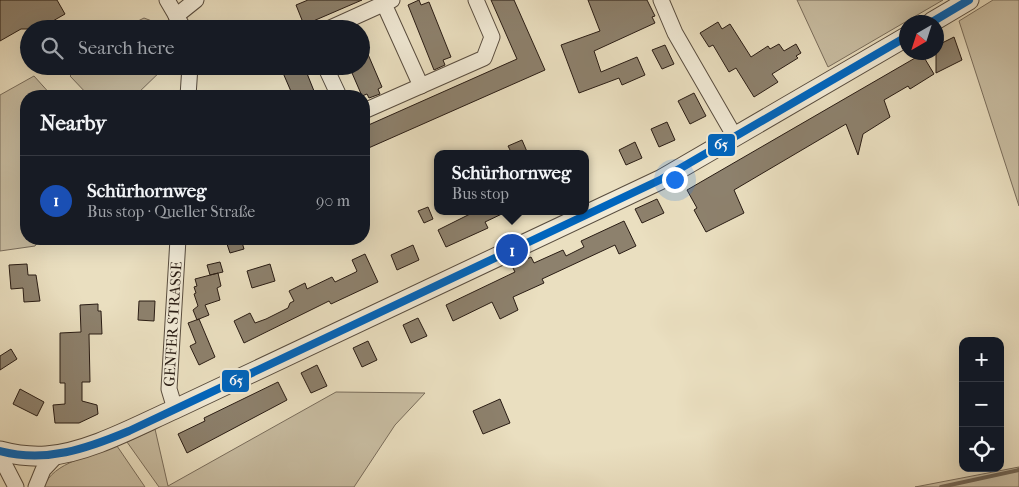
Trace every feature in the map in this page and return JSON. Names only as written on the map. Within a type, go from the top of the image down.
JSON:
[{"type":"street","points":[[167,0],[179,20]]},
{"type":"street","points":[[181,20],[196,0]]},
{"type":"street","points":[[370,108],[484,58],[492,38],[476,0]]},
{"type":"street","points":[[661,0],[675,33],[735,137]]},
{"type":"street","points":[[944,15],[969,0]]},
{"type":"street","points":[[348,20],[388,2],[421,86]]},
{"type":"street","points":[[589,214],[662,179],[899,41]]},
{"type":"street","points":[[188,90],[189,75]]},
{"type":"street","points":[[329,75],[336,90]]},
{"type":"street","points":[[0,452],[30,457],[58,455],[118,434],[587,215]]},
{"type":"street","name":"GENFER STRASSE","points":[[175,409],[169,389],[178,245]]},
{"type":"street","points":[[36,487],[43,470],[58,455]]},
{"type":"street","points":[[0,456],[16,487]]},
{"type":"shaded area","points":[[797,0],[943,0],[917,15],[899,15],[899,26],[828,67]]},
{"type":"shaded area","points":[[993,0],[1019,0],[1019,206],[959,21]]},
{"type":"shaded area","points":[[157,75],[141,90],[83,90],[70,76]]},
{"type":"shaded area","points":[[34,76],[47,90],[20,90],[20,245],[36,245],[0,251],[0,95]]},
{"type":"shaded area","points":[[336,392],[425,393],[395,425],[354,487],[159,487],[127,442],[155,429],[168,486]]},
{"type":"shaded area","points":[[117,446],[145,487],[44,487],[48,478],[65,465]]},
{"type":"shaded area","points":[[1019,467],[1019,487],[915,487],[993,472],[1004,472],[1004,470]]},
{"type":"building","points":[[0,0],[57,0],[65,14],[55,20],[20,20],[20,30],[0,41]]},
{"type":"building","points":[[308,0],[362,0],[316,20],[302,20],[296,5]]},
{"type":"building","points":[[419,0],[421,5],[429,2],[451,57],[443,60],[445,65],[434,70],[408,5]]},
{"type":"building","points":[[491,0],[514,0],[545,70],[370,147],[370,124],[517,59]]},
{"type":"building","points":[[588,0],[647,0],[655,16],[652,17],[655,23],[594,51],[601,72],[637,57],[645,75],[622,85],[619,78],[579,93],[561,45],[600,31]]},
{"type":"building","points":[[718,22],[722,29],[730,24],[751,57],[768,46],[770,49],[779,44],[784,51],[796,44],[801,53],[796,56],[798,58],[772,74],[778,82],[754,97],[736,68],[729,72],[713,45],[709,47],[700,33]]},
{"type":"building","points":[[954,37],[962,60],[936,73],[936,60],[944,60],[944,42]]},
{"type":"building","points":[[665,45],[674,64],[662,69],[652,50]]},
{"type":"building","points":[[370,59],[382,87],[378,89],[380,94],[370,98],[370,90],[359,90],[353,75],[370,75]]},
{"type":"building","points":[[912,60],[926,60],[934,74],[910,89],[908,86],[884,100],[890,117],[863,134],[858,155],[846,124],[734,190],[744,213],[706,232],[694,210],[697,208],[687,190]]},
{"type":"building","points":[[284,75],[308,75],[314,90],[290,90]]},
{"type":"building","points":[[694,93],[706,116],[690,124],[678,101]]},
{"type":"building","points":[[667,122],[675,140],[659,147],[651,129]]},
{"type":"building","points":[[522,140],[526,150],[510,150],[508,146]]},
{"type":"building","points":[[635,142],[642,158],[626,165],[619,150]]},
{"type":"building","points":[[657,199],[664,213],[642,223],[635,209]]},
{"type":"building","points":[[428,207],[433,219],[424,223],[418,211]]},
{"type":"building","points":[[468,215],[500,215],[485,222],[488,228],[446,247],[438,230]]},
{"type":"building","points":[[624,221],[636,246],[619,254],[615,245],[542,279],[544,283],[513,297],[518,310],[500,319],[492,302],[453,321],[446,305],[515,272],[512,266],[531,257],[534,263],[563,250],[566,256],[584,247],[581,241]]},
{"type":"building","points":[[227,245],[243,245],[244,249],[230,253]]},
{"type":"building","points":[[413,245],[419,260],[397,270],[391,255]]},
{"type":"building","points":[[365,254],[378,282],[331,304],[329,301],[244,343],[234,321],[250,313],[255,323],[288,308],[290,303],[294,301],[289,291],[305,283],[307,289],[332,277],[335,282],[356,272],[352,260]]},
{"type":"building","points":[[220,262],[223,272],[210,275],[207,265]]},
{"type":"building","points":[[27,264],[28,275],[36,275],[40,301],[24,302],[23,288],[11,289],[9,265]]},
{"type":"building","points":[[270,264],[275,281],[252,288],[247,271]]},
{"type":"building","points":[[218,273],[221,286],[217,288],[220,300],[205,305],[209,315],[199,319],[215,357],[199,365],[190,346],[196,343],[188,323],[197,320],[193,310],[198,306],[194,294],[196,293],[194,287],[197,286],[195,279]]},
{"type":"building","points":[[139,301],[155,301],[154,321],[138,320]]},
{"type":"building","points":[[98,304],[98,311],[101,311],[102,334],[89,334],[90,382],[82,382],[82,401],[97,405],[98,414],[79,423],[55,423],[53,405],[65,404],[65,383],[60,383],[60,333],[81,332],[80,305]]},
{"type":"building","points":[[418,318],[427,336],[411,343],[403,325]]},
{"type":"building","points":[[368,341],[377,360],[362,367],[353,348]]},
{"type":"building","points":[[11,349],[17,359],[0,370],[0,356]]},
{"type":"building","points":[[317,365],[327,386],[311,393],[301,373]]},
{"type":"building","points":[[278,382],[287,400],[187,453],[178,434],[205,421],[204,418]]},
{"type":"building","points":[[20,389],[44,402],[37,416],[13,404]]},
{"type":"building","points":[[500,399],[510,423],[483,434],[473,411]]},
{"type":"waterway","points":[[941,487],[1019,470]]},
{"type":"transit line","name":"65","points":[[944,15],[969,0]]},
{"type":"transit line","name":"65","points":[[589,214],[662,179],[899,41]]},
{"type":"transit line","name":"65","points":[[0,451],[17,454],[50,455],[81,448],[129,431],[586,215]]},
{"type":"place","name":"Schürhornweg","points":[[512,250]]}]
